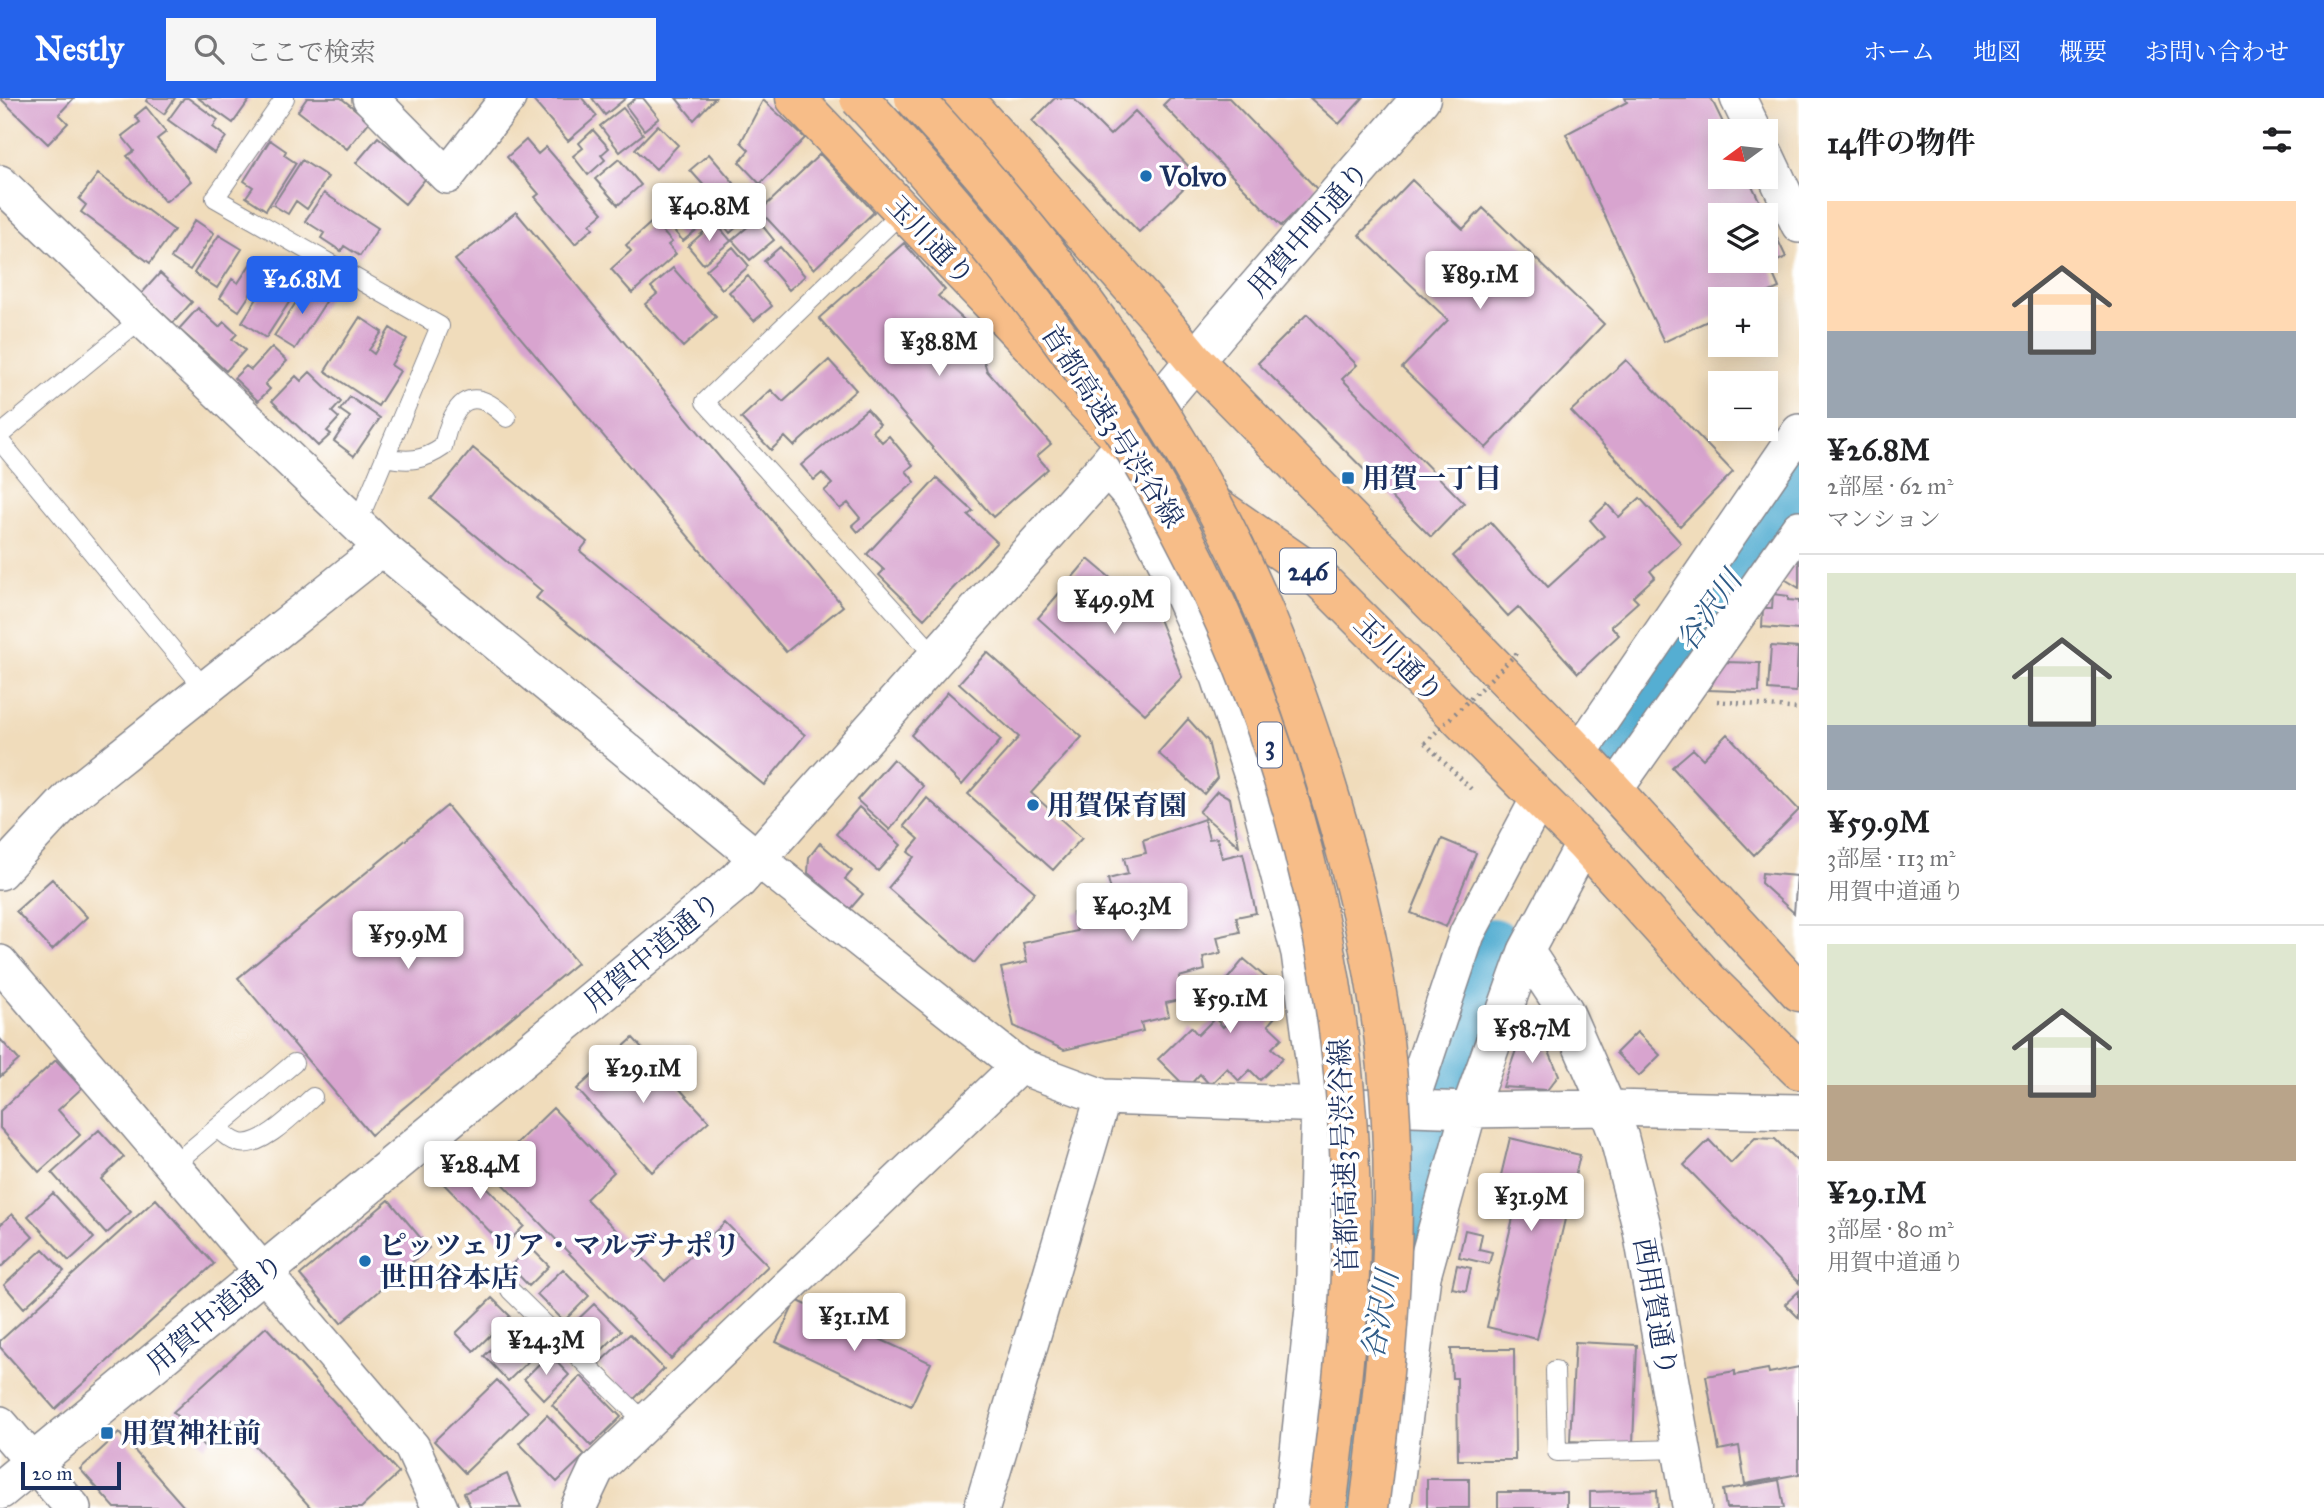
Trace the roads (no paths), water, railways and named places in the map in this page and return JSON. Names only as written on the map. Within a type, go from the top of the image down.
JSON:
[{"type":"highway","name":"玉川通り","points":[[795,98],[903,211],[1116,455],[1318,577],[1584,843],[1707,979],[1799,1070]]},
{"type":"highway","name":"首都高速3号渋谷線","points":[[859,98],[910,153],[1024,289],[1154,482],[1189,547],[1220,614],[1253,694],[1280,773],[1300,841],[1326,955],[1342,1064],[1347,1123],[1350,1238],[1348,1304],[1328,1508]]},
{"type":"highway","name":"首都高速3号渋谷線","points":[[914,98],[1004,198],[1055,262],[1109,337],[1180,447],[1226,529],[1261,602],[1293,682],[1320,763],[1344,842],[1367,943],[1378,1004],[1391,1118],[1393,1238],[1390,1321],[1369,1508]]},
{"type":"highway","name":"246","points":[[963,98],[1194,360],[1579,753],[1799,992]]},
{"type":"street","points":[[370,98],[447,176],[508,98]]},
{"type":"street","name":"用賀中町通り","points":[[1194,360],[1421,98]]},
{"type":"street","points":[[1738,98],[1748,119]]},
{"type":"street","points":[[1778,180],[1799,225]]},
{"type":"street","points":[[0,183],[382,548],[757,858],[1019,1066],[1103,1097],[1469,1110],[1608,1108],[1799,1112]]},
{"type":"street","name":"用賀中道通り","points":[[0,1490],[738,880],[1116,455],[1194,360]]},
{"type":"street","points":[[1579,753],[1799,432]]},
{"type":"street","points":[[1116,455],[1132,497],[1174,578],[1219,677],[1251,773],[1299,953],[1319,1104],[1313,1308],[1293,1508]]},
{"type":"street","points":[[1614,791],[1799,528]]},
{"type":"street","points":[[8,858],[71,796],[382,548]]},
{"type":"street","points":[[1409,1108],[1467,934],[1539,798]]},
{"type":"street","points":[[1393,1508],[1423,1276],[1469,1110],[1526,951],[1584,843]]},
{"type":"street","points":[[1526,951],[1565,1010],[1608,1108]]},
{"type":"street","points":[[0,963],[412,1447],[440,1508]]},
{"type":"street","points":[[578,1508],[596,1470],[1019,1066]]},
{"type":"street","points":[[982,1508],[1103,1097]]},
{"type":"street","name":"西用賀通り","points":[[1608,1108],[1619,1137],[1642,1228],[1692,1508]]},
{"type":"street","points":[[0,1424],[73,1508]]},
{"type":"lane","points":[[285,98],[215,198],[440,326],[357,524]]},
{"type":"lane","points":[[903,211],[705,402],[937,658]]},
{"type":"lane","points":[[0,435],[142,318]]},
{"type":"lane","points":[[385,457],[407,462],[432,455],[443,447],[454,410],[464,401],[478,400],[493,404],[508,418]]},
{"type":"lane","points":[[0,441],[205,689]]},
{"type":"lane","points":[[173,1165],[294,1063]]},
{"type":"lane","points":[[217,1128],[230,1139],[243,1144],[266,1137],[313,1097]]},
{"type":"lane","points":[[510,1290],[646,1423]]},
{"type":"lane","points":[[1555,1370],[1557,1452],[1682,1449]]},
{"type":"waterway","name":"谷沢川","points":[[1620,740],[1799,481]]},
{"type":"waterway","name":"谷沢川","points":[[1447,1080],[1492,948]]},
{"type":"waterway","name":"谷沢川","points":[[1387,1269],[1432,1127]]},
{"type":"waterway","name":"谷沢川","points":[[1349,1508],[1369,1374]]},
{"type":"place","name":"Volvo","points":[[1146,176]]},
{"type":"place","name":"用賀一丁目","points":[[1348,478]]},
{"type":"place","name":"用賀保育園","points":[[1033,805]]},
{"type":"place","name":"ピッツェリア・マルデナポリ 世田谷本店","points":[[365,1261]]},
{"type":"place","name":"用賀神社前","points":[[107,1433]]}]
